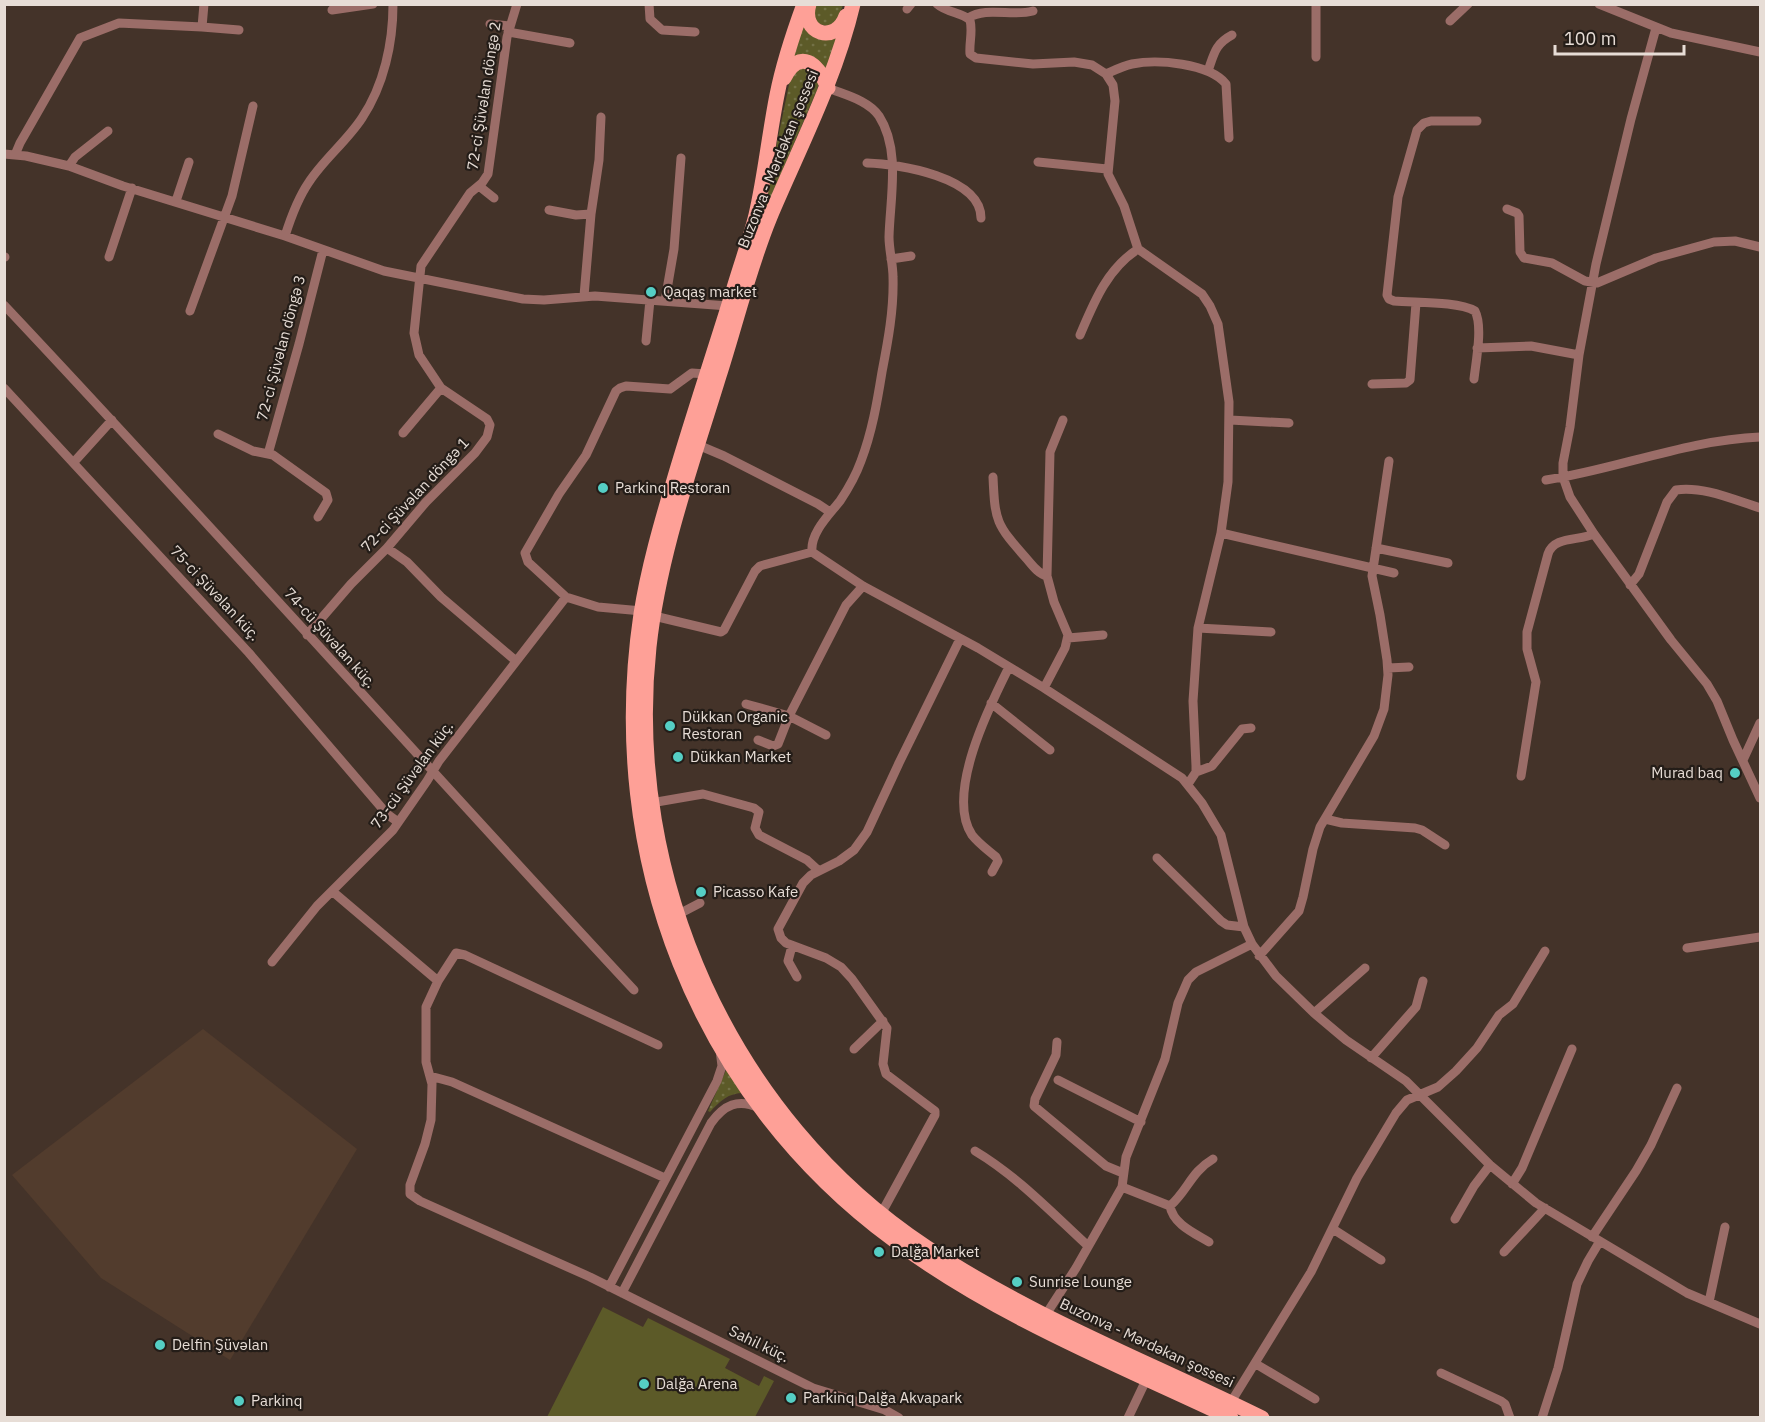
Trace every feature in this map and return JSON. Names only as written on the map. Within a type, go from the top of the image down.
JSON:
[{"type":"main road","points":[[807,4],[807,20],[810,26],[815,30],[831,33],[839,29],[852,4]]},
{"type":"main road","points":[[807,4],[784,66],[756,213],[661,525],[648,613],[634,671],[635,774],[640,824],[651,876],[664,921],[684,975],[719,1045],[762,1109],[813,1169],[836,1192],[894,1240],[995,1304],[1147,1378],[1231,1410]]},
{"type":"main road","name":"Buzonva - Mərdəkan şossesi","points":[[852,4],[828,88],[764,233],[648,613],[645,748],[651,803],[664,871],[677,915],[698,971],[731,1038],[789,1122],[846,1184],[917,1241],[964,1272],[1045,1316],[1231,1410],[1262,1418]]},
{"type":"main road","points":[[777,96],[790,66],[802,61],[818,67],[828,88]]},
{"type":"street","points":[[202,27],[204,4]]},
{"type":"street","points":[[332,10],[373,4]]},
{"type":"street","points":[[285,236],[292,215],[309,182],[362,119],[373,98],[387,63],[393,4]]},
{"type":"street","name":"72-ci Şüvəlan döngə 2","points":[[419,278],[425,258],[470,193],[486,180],[509,29],[517,4]]},
{"type":"street","points":[[649,4],[650,19],[662,30],[695,32]]},
{"type":"street","points":[[937,4],[968,18],[972,25],[970,54],[976,58],[1034,64],[1074,62],[1092,65],[1106,74],[1113,85],[1115,101],[1107,169],[1128,218],[1138,249],[1198,291],[1210,306],[1218,324],[1230,420],[1228,482],[1221,533],[1198,628],[1193,701],[1196,772]]},
{"type":"street","points":[[1316,4],[1316,57]]},
{"type":"street","points":[[1450,21],[1468,4]]},
{"type":"street","points":[[1599,4],[1656,28],[1761,52]]},
{"type":"street","points":[[968,18],[994,8],[1021,13],[1033,10]]},
{"type":"street","points":[[15,155],[80,38],[119,23],[239,30]]},
{"type":"street","points":[[490,24],[570,43]]},
{"type":"street","points":[[1656,28],[1626,140],[1593,283],[1579,355],[1563,477],[1570,497],[1594,534],[1717,700],[1761,798]]},
{"type":"street","points":[[1208,71],[1218,45],[1232,35]]},
{"type":"street","points":[[1106,74],[1129,64],[1146,62],[1173,64],[1208,71],[1226,84],[1229,138]]},
{"type":"street","points":[[812,552],[814,539],[856,474],[873,426],[890,321],[893,277],[889,235],[892,164],[885,128],[877,113],[864,103],[828,88]]},
{"type":"street","points":[[190,312],[226,217],[253,106]]},
{"type":"street","points":[[584,296],[602,117]]},
{"type":"street","points":[[1474,379],[1477,317],[1474,310],[1465,307],[1394,301],[1387,295],[1398,197],[1417,130],[1424,123],[1477,121]]},
{"type":"street","points":[[69,166],[75,158],[108,131]]},
{"type":"street","points":[[4,154],[69,166],[285,236],[367,266],[419,278],[522,299],[544,300],[584,296],[728,306]]},
{"type":"street","points":[[665,301],[674,249],[681,159]]},
{"type":"street","points":[[176,201],[189,162]]},
{"type":"street","points":[[1038,162],[1107,169]]},
{"type":"street","points":[[867,163],[892,164],[936,176],[960,187],[970,193],[977,202],[981,210],[981,218]]},
{"type":"street","points":[[479,186],[494,198]]},
{"type":"street","points":[[109,257],[132,188]]},
{"type":"street","points":[[1507,209],[1519,216],[1520,252],[1524,258],[1552,263],[1578,278],[1593,283],[1608,280],[1656,258],[1714,242],[1724,240],[1744,242],[1761,247]]},
{"type":"street","points":[[549,210],[576,215],[591,214]]},
{"type":"street","points":[[1080,335],[1100,291],[1121,261],[1138,249]]},
{"type":"street","name":"72-ci Şüvəlan döngə 3","points":[[268,454],[297,354],[323,250]]},
{"type":"street","points":[[891,259],[911,256]]},
{"type":"street","name":"72-ci Şüvəlan döngə 1","points":[[307,635],[426,502],[475,453],[489,431],[490,425],[483,416],[441,388],[419,355],[415,344],[415,319],[419,278]]},
{"type":"street","points":[[646,341],[650,300]]},
{"type":"street","points":[[1372,384],[1406,383],[1410,380],[1416,303]]},
{"type":"street","name":"74-cü Şüvəlan küç.","points":[[4,305],[634,990]]},
{"type":"street","points":[[1477,348],[1531,346],[1579,355]]},
{"type":"street","points":[[706,374],[692,373],[670,389],[626,386],[616,391],[586,455],[525,553],[528,562],[566,597],[598,607],[648,613],[721,632],[760,566],[812,552],[862,586],[1009,666],[1172,771],[1188,784],[1221,835],[1244,927],[1252,944],[1276,976],[1314,1013],[1346,1040],[1397,1075],[1490,1165],[1545,1209],[1687,1293],[1761,1324]]},
{"type":"street","name":"75-ci Şüvəlan küç.","points":[[4,388],[249,653],[387,814],[398,822]]},
{"type":"street","points":[[403,433],[441,388]]},
{"type":"street","points":[[74,462],[112,420]]},
{"type":"street","points":[[1044,688],[1068,638],[1067,630],[1053,602],[1047,576],[1050,452],[1063,420]]},
{"type":"street","points":[[1230,420],[1289,423]]},
{"type":"street","points":[[218,434],[253,451],[268,454],[280,460],[329,496],[327,504],[318,517]]},
{"type":"street","points":[[1546,480],[1730,439],[1761,437]]},
{"type":"street","points":[[698,445],[724,456],[830,512]]},
{"type":"street","points":[[1259,956],[1299,911],[1313,849],[1325,819],[1378,727],[1384,709],[1388,668],[1372,568],[1389,461]]},
{"type":"street","points":[[993,477],[994,506],[999,524],[1038,572],[1047,576]]},
{"type":"street","points":[[1630,585],[1639,574],[1667,502],[1676,490],[1702,491],[1761,508]]},
{"type":"street","points":[[1221,533],[1395,573]]},
{"type":"street","points":[[1521,776],[1536,682],[1527,649],[1527,632],[1548,554],[1550,548],[1558,542],[1594,534]]},
{"type":"street","points":[[387,548],[407,562],[441,597],[516,661]]},
{"type":"street","points":[[1376,548],[1448,563]]},
{"type":"street","points":[[758,740],[776,746],[846,605],[862,586]]},
{"type":"street","name":"73-cü Şüvəlan küç.","points":[[272,962],[332,891],[386,837],[439,761],[566,597]]},
{"type":"street","points":[[1198,628],[1271,632]]},
{"type":"street","points":[[1068,638],[1103,635]]},
{"type":"street","points":[[881,1214],[935,1115],[933,1108],[886,1074],[883,1064],[888,1033],[883,1021],[852,979],[841,967],[826,958],[792,946],[781,938],[780,922],[803,883],[854,850],[867,832],[898,763],[960,639]]},
{"type":"street","points":[[992,872],[998,861],[972,835],[964,800],[974,745],[1009,666]]},
{"type":"street","points":[[1388,668],[1409,667]]},
{"type":"street","points":[[991,703],[1050,750]]},
{"type":"street","points":[[746,704],[789,716],[826,735]]},
{"type":"street","points":[[1743,760],[1761,723]]},
{"type":"street","points":[[1188,784],[1196,772],[1212,766],[1242,729],[1251,728]]},
{"type":"street","points":[[651,803],[704,794],[754,808],[759,812],[755,828],[759,835],[807,860],[819,871]]},
{"type":"street","points":[[1325,819],[1342,823],[1415,828],[1445,845]]},
{"type":"street","points":[[1157,858],[1221,921],[1227,925],[1244,927]]},
{"type":"street","points":[[332,891],[438,981]]},
{"type":"street","points":[[677,915],[699,903]]},
{"type":"street","points":[[1687,948],[1761,937]]},
{"type":"street","points":[[1045,1316],[1122,1187],[1126,1157],[1142,1122],[1165,1059],[1178,1003],[1188,981],[1196,972],[1252,944]]},
{"type":"street","points":[[792,946],[788,961],[797,978]]},
{"type":"street","points":[[1231,1410],[1311,1272],[1358,1178],[1396,1113],[1407,1100],[1437,1087],[1456,1071],[1477,1048],[1499,1015],[1513,1004],[1545,951]]},
{"type":"street","points":[[658,1045],[460,953],[453,956],[428,1000],[426,1062],[430,1076],[452,1082],[665,1178]]},
{"type":"street","points":[[1314,1013],[1365,968]]},
{"type":"street","points":[[1371,1058],[1416,1007],[1424,981]]},
{"type":"street","points":[[854,1048],[883,1021]]},
{"type":"street","points":[[1057,1042],[1056,1055],[1035,1099],[1034,1106],[1106,1166],[1123,1173]]},
{"type":"street","points":[[609,1287],[717,1081],[722,1066],[719,1045]]},
{"type":"street","points":[[1512,1184],[1522,1168],[1572,1049]]},
{"type":"street","name":"Sahil küç.","points":[[430,1076],[433,1094],[431,1120],[410,1185],[410,1194],[420,1201],[622,1293],[813,1388],[885,1410],[899,1418]]},
{"type":"street","points":[[1058,1080],[1142,1122]]},
{"type":"street","points":[[1542,1418],[1558,1368],[1577,1284],[1596,1239],[1651,1145],[1677,1088]]},
{"type":"street","points":[[622,1293],[711,1123],[719,1112],[738,1103],[751,1104],[762,1109]]},
{"type":"street","points":[[975,1151],[1016,1181],[1088,1246]]},
{"type":"street","points":[[1170,1206],[1179,1198],[1196,1171],[1214,1159]]},
{"type":"street","points":[[1455,1219],[1474,1186],[1490,1165]]},
{"type":"street","points":[[1122,1187],[1170,1206]]},
{"type":"street","points":[[1170,1206],[1171,1215],[1176,1221],[1209,1242]]},
{"type":"street","points":[[1504,1252],[1545,1209]]},
{"type":"street","points":[[1709,1302],[1725,1227]]},
{"type":"street","points":[[1333,1229],[1381,1260]]},
{"type":"street","points":[[1256,1364],[1316,1399]]},
{"type":"street","points":[[1441,1373],[1501,1401],[1510,1418]]},
{"type":"street","points":[[1128,1418],[1147,1378]]},
{"type":"shaded area","points":[[813,5],[843,5],[837,21],[827,26],[819,24],[814,18]]},
{"type":"shaded area","points":[[804,21],[840,33],[827,72],[824,66],[812,58],[791,59]]},
{"type":"shaded area","points":[[799,68],[805,68],[819,81],[817,90],[761,220],[790,80]]},
{"type":"shaded area","points":[[203,1029],[357,1149],[230,1360],[101,1278],[12,1175]]},
{"type":"shaded area","points":[[727,1068],[744,1093],[733,1094],[725,1098],[710,1112],[708,1111]]},
{"type":"shaded area","points":[[603,1307],[643,1327],[648,1318],[730,1359],[725,1368],[759,1386],[764,1376],[774,1381],[755,1417],[547,1417]]},
{"type":"place","name":"Qaqaş market","points":[[651,292]]},
{"type":"place","name":"Parkinq Restoran","points":[[603,488]]},
{"type":"place","name":"Dükkan Organic Restoran","points":[[670,726]]},
{"type":"place","name":"Dükkan Market","points":[[678,757]]},
{"type":"place","name":"Murad baq","points":[[1735,773]]},
{"type":"place","name":"Picasso Kafe","points":[[701,892]]},
{"type":"place","name":"Dalğa Market","points":[[879,1252]]},
{"type":"place","name":"Sunrise Lounge","points":[[1017,1282]]},
{"type":"place","name":"Delfin Şüvəlan","points":[[160,1345]]},
{"type":"place","name":"Dalğa Arena","points":[[644,1384]]},
{"type":"place","name":"Parkinq Dalğa Akvapark","points":[[791,1398]]},
{"type":"place","name":"Parkinq","points":[[239,1401]]}]
